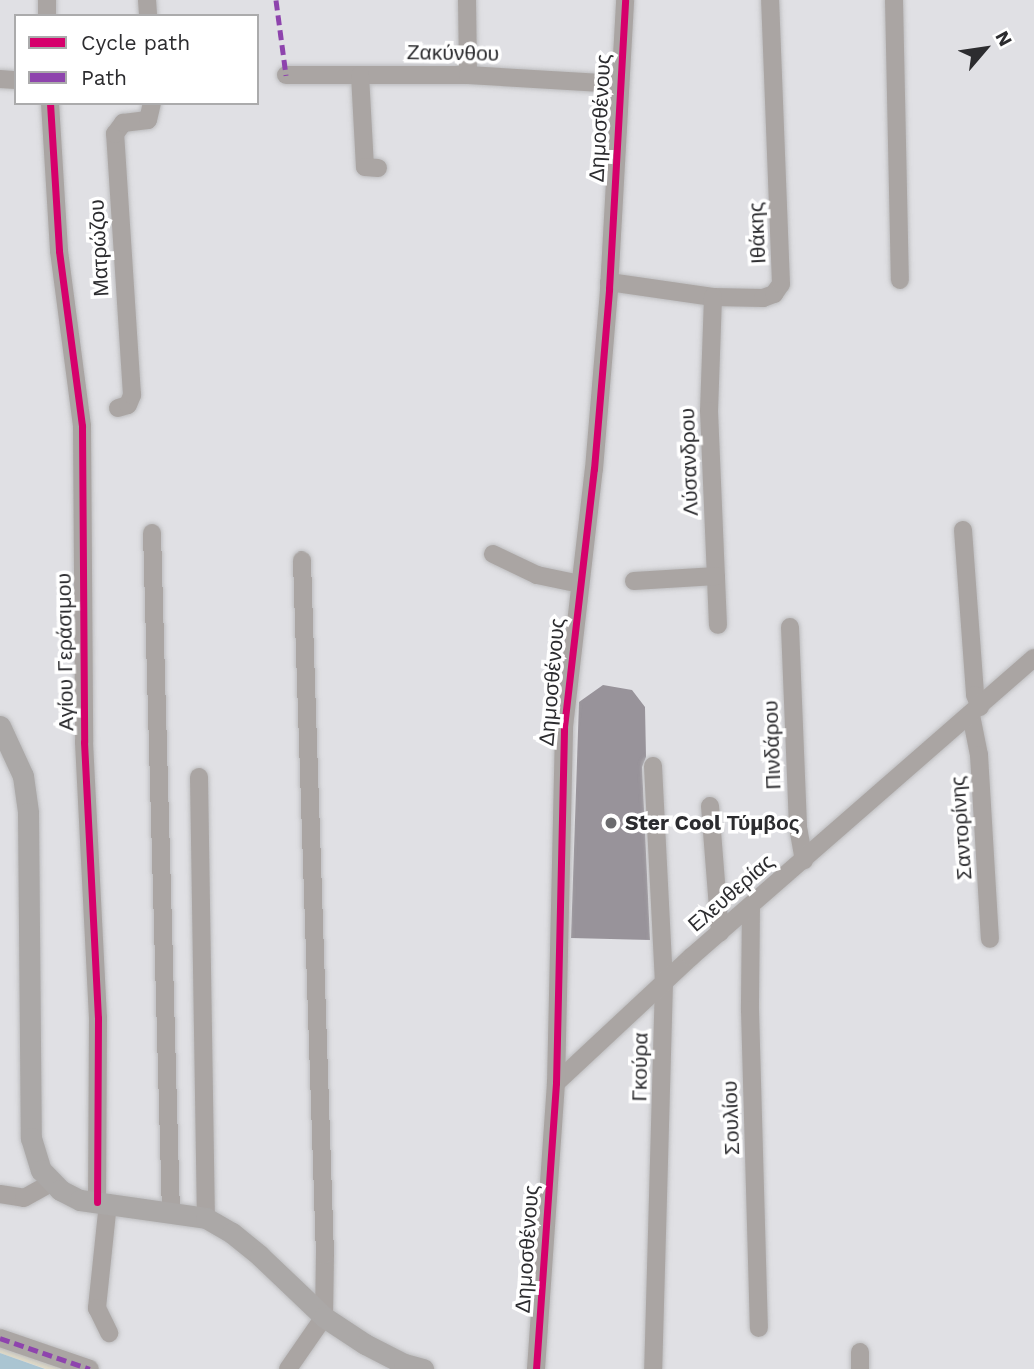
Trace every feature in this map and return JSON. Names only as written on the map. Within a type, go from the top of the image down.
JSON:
[{"type":"main road","points":[[0,726],[19,765],[27,798],[31,1138],[37,1162],[51,1183],[70,1196],[206,1218],[232,1233],[260,1256],[324,1317],[385,1354],[423,1369]]},
{"type":"street","points":[[467,0],[468,75]]},
{"type":"street","name":"Δημοσθένους","points":[[536,1369],[556,1083],[564,727],[594,469],[609,282],[625,0]]},
{"type":"street","name":"Ιθάκης","points":[[609,282],[713,297],[764,298],[775,294],[781,284],[770,0]]},
{"type":"street","points":[[894,0],[900,281]]},
{"type":"street","name":"Ζακύνθου","points":[[286,75],[468,75],[619,84]]},
{"type":"street","points":[[360,75],[365,167],[378,168]]},
{"type":"street","name":"Αγίου Γεράσιμου","points":[[50,105],[59,251],[82,426],[84,742],[98,1018],[102,1203],[97,1308],[108,1333]]},
{"type":"street","name":"Ματρώζου","points":[[118,408],[128,405],[132,395],[115,134],[123,123],[148,120],[152,105]]},
{"type":"street","name":"Λύσανδρου","points":[[713,297],[709,411],[718,625]]},
{"type":"street","name":"Σαντορίνης","points":[[963,530],[990,939]]},
{"type":"street","points":[[152,533],[171,1212]]},
{"type":"street","points":[[493,554],[537,575],[580,584]]},
{"type":"street","points":[[288,1369],[324,1317],[325,1255],[302,560]]},
{"type":"street","points":[[634,581],[716,576]]},
{"type":"street","name":"Πινδάρου","points":[[790,627],[798,827],[804,860]]},
{"type":"street","name":"Ελευθερίας","points":[[556,1083],[664,982],[1034,658]]},
{"type":"street","name":"Γκούρα","points":[[653,766],[664,982],[653,1369]]},
{"type":"street","points":[[199,777],[206,1218]]},
{"type":"street","points":[[710,806],[720,933]]},
{"type":"street","name":"Σουλίου","points":[[751,906],[750,1010],[759,1328]]},
{"type":"street","points":[[0,1194],[24,1198],[51,1183]]},
{"type":"street","points":[[0,1338],[90,1369]]},
{"type":"sand","points":[[0,1344],[80,1369],[46,1369],[0,1353]]},
{"type":"water","points":[[0,1353],[45,1369],[0,1369]]},
{"type":"building","name":"Ster Cool Τύμβος","points":[[603,685],[632,690],[645,707],[646,757],[642,767],[650,940],[571,938],[579,702]]},
{"type":"marked path","points":[[276,0],[286,75]]},
{"type":"marked path","points":[[0,1338],[90,1369]]},
{"type":"cycle path","points":[[536,1369],[556,1083],[564,727],[594,469],[609,289],[625,0]]},
{"type":"cycle path","points":[[50,105],[59,251],[82,426],[84,742],[98,1018],[97,1202]]},
{"type":"place","name":"Ster Cool Τύμβος","points":[[611,823]]}]
